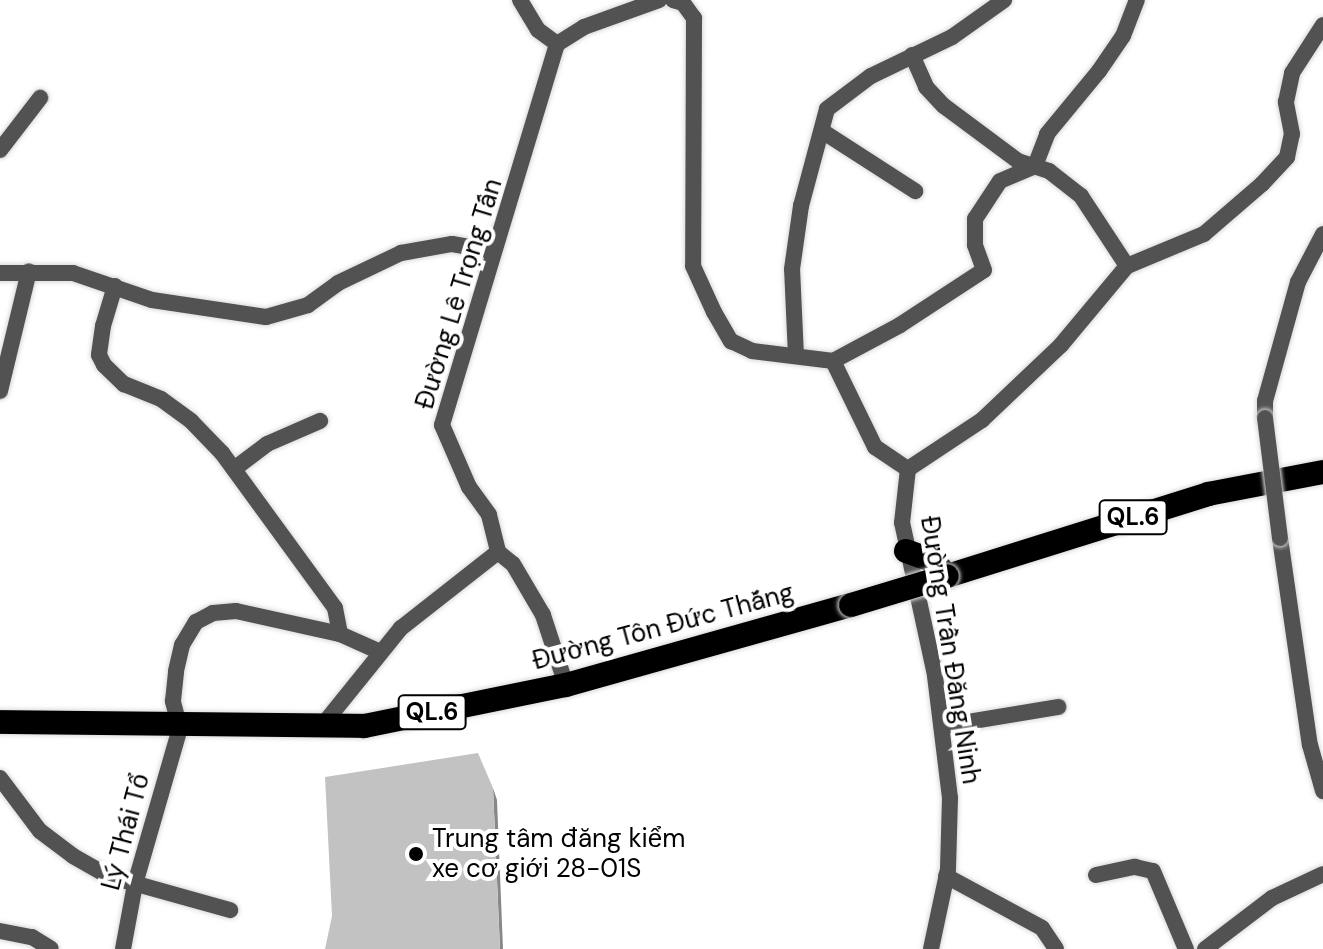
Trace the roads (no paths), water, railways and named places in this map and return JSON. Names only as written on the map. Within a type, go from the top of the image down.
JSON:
[{"type":"highway","name":"Đường Tôn Đức Thắng","points":[[0,722],[180,728],[364,726],[566,685],[851,605],[1208,494],[1323,472]]},
{"type":"highway","points":[[906,551],[934,561],[947,576]]},
{"type":"street","points":[[520,0],[538,30],[557,44],[584,27],[659,0]]},
{"type":"street","points":[[673,0],[683,3],[694,18],[693,266],[731,341],[752,351],[833,361],[900,325],[984,270],[975,245],[975,219],[1000,181],[1035,166],[1047,134],[1099,71],[1123,36],[1137,0]]},
{"type":"street","points":[[796,356],[792,269],[801,206],[827,109],[847,91],[952,37],[1004,0]]},
{"type":"street","points":[[833,361],[875,447],[908,469],[982,420],[1061,345],[1127,266],[1204,234],[1287,157],[1292,134],[1286,102],[1292,73],[1323,25]]},
{"type":"street","name":"Đường Lê Trọng Tấn","points":[[557,44],[525,161],[493,251],[442,425],[469,487],[489,515],[498,552],[513,564],[543,615],[566,685]]},
{"type":"street","points":[[912,55],[926,87],[944,106],[1018,161],[1035,166],[1081,196],[1127,266]]},
{"type":"street","points":[[0,150],[40,98]]},
{"type":"street","points":[[822,131],[915,191]]},
{"type":"street","points":[[1323,234],[1298,282],[1265,418],[1280,538],[1315,718],[1323,791]]},
{"type":"street","points":[[0,273],[73,273],[152,300],[266,317],[308,305],[338,283],[401,253],[452,244],[493,251]]},
{"type":"street","points":[[0,391],[29,271]]},
{"type":"street","points":[[115,286],[103,326],[99,355],[104,365],[124,384],[161,399],[191,421],[234,469],[335,608],[340,634]]},
{"type":"street","points":[[234,469],[267,444],[320,421]]},
{"type":"street","name":"Đường Trần Đăng Ninh","points":[[908,469],[902,523],[943,726],[950,798],[946,876],[931,949]]},
{"type":"street","points":[[321,727],[378,651],[455,581],[498,552]]},
{"type":"street","points":[[180,728],[173,701],[182,645],[196,622],[213,613],[236,611],[340,634],[378,651]]},
{"type":"street","points":[[943,726],[1058,707]]},
{"type":"street","name":"Lý Thái Tổ","points":[[123,949],[135,884],[180,728]]},
{"type":"street","points":[[0,778],[40,831],[85,863],[135,884],[230,910]]},
{"type":"street","points":[[1096,875],[1135,867],[1153,871],[1186,949]]},
{"type":"street","points":[[1205,949],[1272,898],[1323,874]]},
{"type":"street","points":[[946,876],[1042,928],[1056,949]]},
{"type":"street","points":[[0,931],[32,937],[51,949]]},
{"type":"place","name":"Trung tâm đăng kiểm xe cơ giới 28-01S","points":[[416,854]]}]
